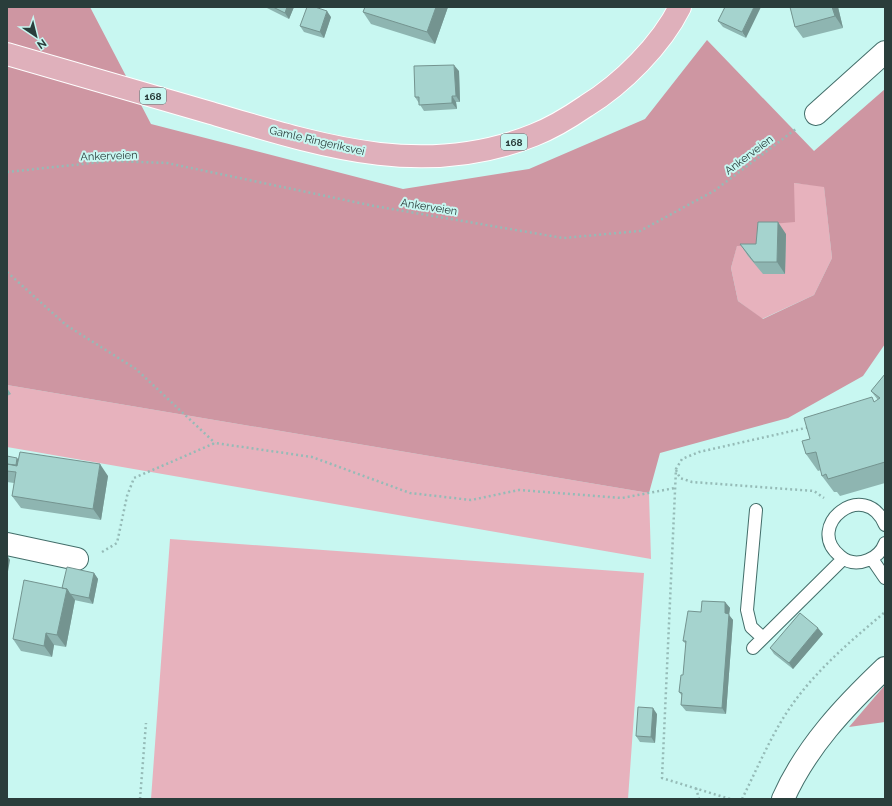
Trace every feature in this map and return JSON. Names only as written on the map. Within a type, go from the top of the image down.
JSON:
[{"type":"main road","name":"Gamle Ringeriksvei","points":[[7,54],[299,139],[356,152],[392,156],[430,157],[468,154],[500,147],[535,135],[569,117],[604,95],[637,64],[661,35],[680,7]]},
{"type":"street","points":[[816,114],[885,52]]},
{"type":"street","points":[[7,544],[77,559]]},
{"type":"street","points":[[783,799],[808,753],[835,718],[885,668]]},
{"type":"lane","points":[[885,524],[876,512],[868,506],[854,505],[841,510],[834,517],[830,526],[829,535],[833,549],[843,559],[853,562],[863,562],[872,559],[880,553],[885,543]]},
{"type":"lane","points":[[756,510],[747,610],[751,626],[763,638]]},
{"type":"lane","points":[[753,648],[843,559]]},
{"type":"lane","points":[[872,559],[885,578]]},
{"type":"path","name":"Ankerveien","points":[[7,172],[111,161],[166,163],[374,206],[563,238],[640,231],[714,191],[816,114]]},
{"type":"path","points":[[7,272],[66,325],[136,368],[215,444]]},
{"type":"path","points":[[730,799],[662,778],[676,469],[682,459],[699,452],[807,428],[814,425]]},
{"type":"path","points":[[77,559],[94,557],[117,542],[127,496],[134,478],[215,444],[312,457],[410,493],[471,500],[520,490],[622,498],[675,488]]},
{"type":"path","points":[[742,799],[782,719],[810,682],[843,647],[885,612]]},
{"type":"path","points":[[140,799],[146,723]]},
{"type":"path","points":[[696,788],[699,799]]},
{"type":"shaded area","points":[[7,7],[90,7],[151,124],[403,189],[529,169],[645,119],[707,40],[814,151],[885,89],[885,344],[863,376],[788,418],[660,453],[649,493],[7,385]],"holes":[[[794,183],[824,187],[832,258],[814,295],[763,319],[738,301],[731,268],[737,246],[758,245],[760,225],[795,222]]]},
{"type":"shaded area","points":[[794,183],[824,186],[832,258],[814,295],[762,319],[738,301],[731,268],[737,245]]},
{"type":"shaded area","points":[[7,385],[649,493],[651,559],[7,447]]},
{"type":"shaded area","points":[[170,539],[644,573],[628,799],[151,799]]},
{"type":"shaded area","points":[[885,685],[885,722],[849,727]]},
{"type":"building","points":[[273,7],[287,7],[285,13]]},
{"type":"building","points":[[307,7],[315,7],[327,11],[320,32],[300,26]]},
{"type":"building","points":[[365,7],[436,7],[427,32],[363,12]]},
{"type":"building","points":[[725,7],[754,7],[742,32],[718,21]]},
{"type":"building","points":[[790,7],[832,7],[835,16],[795,27]]},
{"type":"building","points":[[454,65],[456,96],[452,96],[452,103],[419,105],[419,97],[415,97],[414,66]]},
{"type":"building","points":[[758,222],[778,222],[777,262],[754,262],[740,244],[756,244]]},
{"type":"building","points":[[885,374],[885,462],[828,479],[826,474],[822,476],[816,452],[806,454],[802,441],[810,439],[804,418],[872,397],[874,402],[880,398],[871,391]]},
{"type":"building","points":[[20,452],[100,464],[93,509],[12,496],[16,472],[7,471],[7,464],[17,466]]},
{"type":"building","points":[[7,456],[17,458],[16,465],[7,464]]},
{"type":"building","points":[[67,567],[94,573],[89,598],[70,594],[67,589],[62,588]]},
{"type":"building","points":[[24,580],[67,589],[57,635],[46,633],[44,646],[13,639]]},
{"type":"building","points":[[702,601],[725,602],[725,613],[729,614],[722,708],[681,705],[682,693],[679,692],[681,675],[683,675],[686,641],[683,641],[688,611],[701,612]]},
{"type":"building","points":[[800,613],[818,628],[789,663],[770,648]]},
{"type":"building","points":[[638,707],[653,708],[651,737],[636,736]]}]
